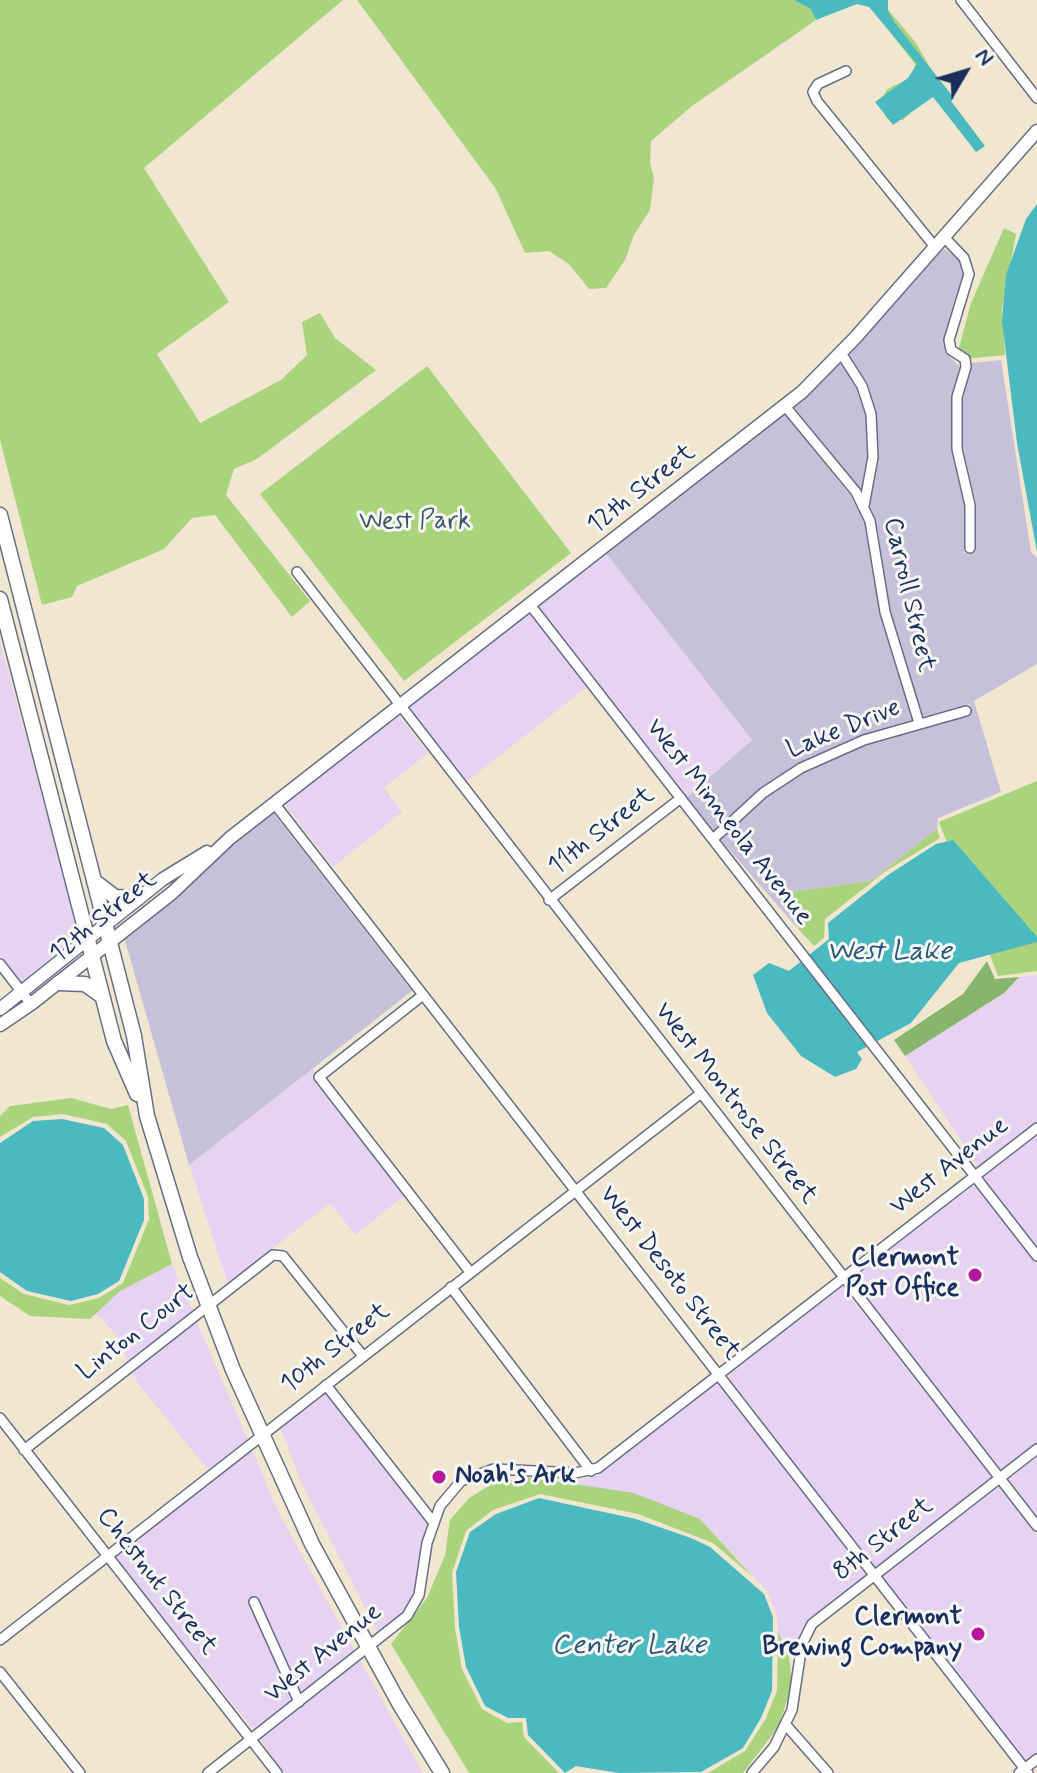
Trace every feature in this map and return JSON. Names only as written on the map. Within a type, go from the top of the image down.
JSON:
[{"type":"highway","points":[[0,515],[134,1036],[147,1116],[174,1210],[208,1305],[261,1435],[315,1550],[368,1648],[442,1773]]},
{"type":"highway","points":[[0,599],[114,1041],[147,1116]]},
{"type":"highway","points":[[94,881],[115,897],[138,898]]},
{"type":"highway","points":[[59,983],[85,984],[102,996]]},
{"type":"main road","name":"12th Street","points":[[0,1025],[59,983],[172,893],[230,838],[274,803],[785,406],[841,353],[1037,131]]},
{"type":"main road","name":"12th Street","points":[[0,1009],[163,879],[230,838]]},
{"type":"street","points":[[961,0],[1037,98]]},
{"type":"street","points":[[846,71],[818,84],[813,92],[817,101],[939,242],[964,258],[969,274],[949,340],[951,350],[965,359],[966,367],[957,397],[957,449],[970,505],[970,548]]},
{"type":"street","points":[[841,353],[862,386],[871,414],[873,457],[864,506]]},
{"type":"street","name":"Carroll Street","points":[[785,406],[864,506],[873,534],[888,625],[919,723]]},
{"type":"street","name":"West Montrose Street","points":[[297,572],[1037,1526]]},
{"type":"street","name":"West Minneola Avenue","points":[[531,606],[1037,1256]]},
{"type":"street","name":"Lake Drive","points":[[713,839],[763,793],[801,768],[864,740],[966,711]]},
{"type":"street","name":"11th Street","points":[[549,900],[681,798]]},
{"type":"street","name":"West Desoto Street","points":[[274,803],[720,1375],[1024,1772]]},
{"type":"street","points":[[163,879],[172,893]]},
{"type":"street","points":[[0,964],[31,1004]]},
{"type":"street","points":[[423,995],[319,1077],[470,1272]]},
{"type":"street","name":"10th Street","points":[[0,1640],[700,1094]]},
{"type":"street","name":"West Avenue","points":[[208,1773],[400,1623],[415,1604],[434,1523],[453,1488],[482,1472],[514,1469],[591,1471],[610,1461],[1037,1128]]},
{"type":"street","name":"Linton Court","points":[[24,1450],[208,1305],[279,1254],[363,1356]]},
{"type":"street","points":[[451,1287],[591,1471]]},
{"type":"street","points":[[326,1385],[434,1523]]},
{"type":"street","name":"Chestnut Street","points":[[0,1418],[277,1773]]},
{"type":"street","name":"8th Street","points":[[752,1773],[769,1754],[786,1725],[797,1692],[806,1633],[826,1612],[1037,1449]]},
{"type":"street","points":[[254,1602],[299,1702]]},
{"type":"street","points":[[0,1672],[80,1773]]},
{"type":"street","points":[[786,1725],[828,1773]]},
{"type":"street","points":[[1024,1772],[1037,1759]]},
{"type":"shaded area","points":[[942,247],[960,261],[963,275],[944,342],[947,354],[961,368],[951,397],[952,449],[965,507],[964,553],[975,552],[976,505],[963,448],[962,397],[971,363],[1001,360],[1031,552],[1037,558],[1037,664],[974,701],[1001,792],[938,818],[937,829],[871,881],[789,892],[784,899],[798,929],[720,839],[766,797],[803,772],[865,745],[972,714],[970,704],[923,717],[890,610],[878,533],[869,505],[879,457],[876,412],[867,383],[848,353]]},
{"type":"shaded area","points":[[840,361],[857,388],[866,416],[868,457],[862,492],[793,406]]},
{"type":"shaded area","points":[[784,413],[851,496],[865,523],[880,614],[912,720],[862,736],[799,763],[760,789],[714,832],[687,797],[752,740],[606,553]]},
{"type":"shaded area","points":[[606,553],[752,740],[687,797],[538,606]]},
{"type":"shaded area","points":[[529,613],[587,687],[465,783],[407,709]]},
{"type":"shaded area","points":[[0,641],[80,937],[22,983],[0,955]]},
{"type":"shaded area","points":[[399,716],[428,753],[384,788],[402,812],[333,867],[283,802]]},
{"type":"shaded area","points":[[272,811],[412,991],[189,1165],[124,937]]},
{"type":"shaded area","points":[[1037,975],[1037,1122],[975,1168],[977,1165],[905,1056],[1004,993],[1019,977]]},
{"type":"shaded area","points":[[313,1068],[316,1073],[311,1077],[404,1196],[355,1235],[330,1203],[228,1284],[189,1165]]},
{"type":"shaded area","points":[[1037,1134],[1037,1247],[981,1176]]},
{"type":"shaded area","points":[[973,1183],[1037,1265],[1037,1443],[1001,1470],[850,1279]]},
{"type":"shaded area","points":[[172,1264],[193,1311],[128,1362],[118,1337],[96,1313],[120,1291]]},
{"type":"shaded area","points":[[842,1286],[992,1477],[875,1569],[727,1375]]},
{"type":"shaded area","points":[[196,1320],[248,1440],[209,1471],[137,1382],[132,1371]]},
{"type":"shaded area","points":[[718,1382],[867,1575],[809,1620],[800,1632],[795,1653],[789,1657],[778,1632],[777,1616],[768,1592],[700,1519],[561,1481],[589,1478],[601,1473]]},
{"type":"shaded area","points":[[325,1393],[428,1525],[414,1593],[403,1613],[378,1633],[301,1482],[280,1427]]},
{"type":"shaded area","points":[[252,1449],[279,1513],[355,1652],[302,1694],[257,1596],[247,1600],[293,1701],[254,1731],[115,1557]]},
{"type":"shaded area","points":[[1037,1455],[1037,1517],[1007,1478]]},
{"type":"shaded area","points":[[998,1485],[1037,1535],[1037,1755],[1027,1763],[881,1577]]},
{"type":"shaded area","points":[[360,1660],[423,1773],[284,1773],[260,1739]]},
{"type":"green space","points":[[0,0],[343,0],[144,168],[229,302],[157,354],[200,423],[281,380],[307,355],[302,322],[320,313],[335,338],[376,370],[257,459],[234,469],[226,495],[310,601],[292,617],[215,515],[192,518],[164,549],[77,586],[72,597],[42,605],[0,440]]},
{"type":"green space","points":[[357,0],[794,0],[812,9],[816,20],[692,106],[651,141],[650,163],[654,178],[650,210],[634,235],[625,260],[606,288],[589,289],[569,264],[549,251],[525,253],[496,189]]},
{"type":"green space","points":[[870,7],[886,7],[916,43],[928,64],[932,85],[919,105],[903,120],[887,119],[882,99],[887,89],[912,77],[915,64]]},
{"type":"green space","points":[[1004,228],[1016,234],[1002,310],[1005,355],[965,359],[957,355],[971,303]]},
{"type":"green space","name":"West Park","points":[[427,366],[571,553],[404,681],[260,494]]},
{"type":"green space","points":[[1037,781],[1037,971],[998,976],[939,822]]},
{"type":"green space","points":[[937,829],[940,838],[886,871],[825,919],[824,938],[814,946],[799,930],[784,898],[789,892],[871,881]]},
{"type":"green space","points":[[987,961],[995,979],[1019,977],[1004,993],[905,1056],[894,1040],[963,994]]},
{"type":"green space","points":[[71,1098],[111,1109],[128,1105],[172,1264],[120,1291],[90,1319],[30,1316],[0,1296],[0,1278],[24,1294],[69,1305],[99,1298],[123,1283],[149,1219],[148,1197],[126,1141],[107,1124],[63,1114],[33,1117],[0,1137],[0,1116],[10,1106]]},
{"type":"green space","points":[[527,1477],[634,1493],[700,1519],[753,1577],[713,1543],[638,1514],[540,1494],[493,1510],[466,1531],[452,1573],[455,1628],[462,1669],[482,1709],[507,1723],[522,1722],[524,1737],[559,1773],[469,1773],[391,1644],[427,1598],[445,1555],[450,1520],[469,1498],[492,1484]]},
{"type":"green space","points":[[778,1632],[789,1657],[792,1684],[779,1726],[743,1773],[708,1773],[745,1751],[765,1720],[777,1691]]},
{"type":"water","points":[[794,0],[888,0],[888,11],[895,23],[954,98],[951,101],[985,146],[976,152],[933,97],[893,125],[875,102],[908,78],[917,64],[869,7],[857,4],[816,20],[811,9]]},
{"type":"water","points":[[1037,204],[1037,552],[1017,443],[1002,321],[1006,275],[1026,219]]},
{"type":"water","name":"West Lake","points":[[953,840],[1037,937],[1037,942],[959,963],[911,1023],[857,1052],[862,1059],[856,1069],[835,1077],[801,1056],[767,1013],[753,975],[769,963],[789,971],[829,939],[828,923],[888,875],[936,844]]},
{"type":"water","points":[[62,1119],[104,1128],[123,1145],[144,1199],[144,1220],[119,1281],[98,1294],[71,1301],[27,1291],[0,1272],[0,1143],[33,1121]]},
{"type":"water","name":"Center Lake","points":[[539,1498],[636,1519],[691,1538],[710,1547],[764,1594],[773,1617],[772,1691],[761,1718],[743,1748],[701,1772],[619,1773],[576,1766],[565,1773],[528,1735],[526,1718],[508,1718],[485,1706],[466,1667],[459,1627],[456,1572],[470,1532],[496,1514]]},
{"type":"place","name":"Clermont Post Office","points":[[975,1275]]},
{"type":"place","name":"Noah's Ark","points":[[439,1477]]},
{"type":"place","name":"Clermont Brewing Company","points":[[978,1634]]}]
